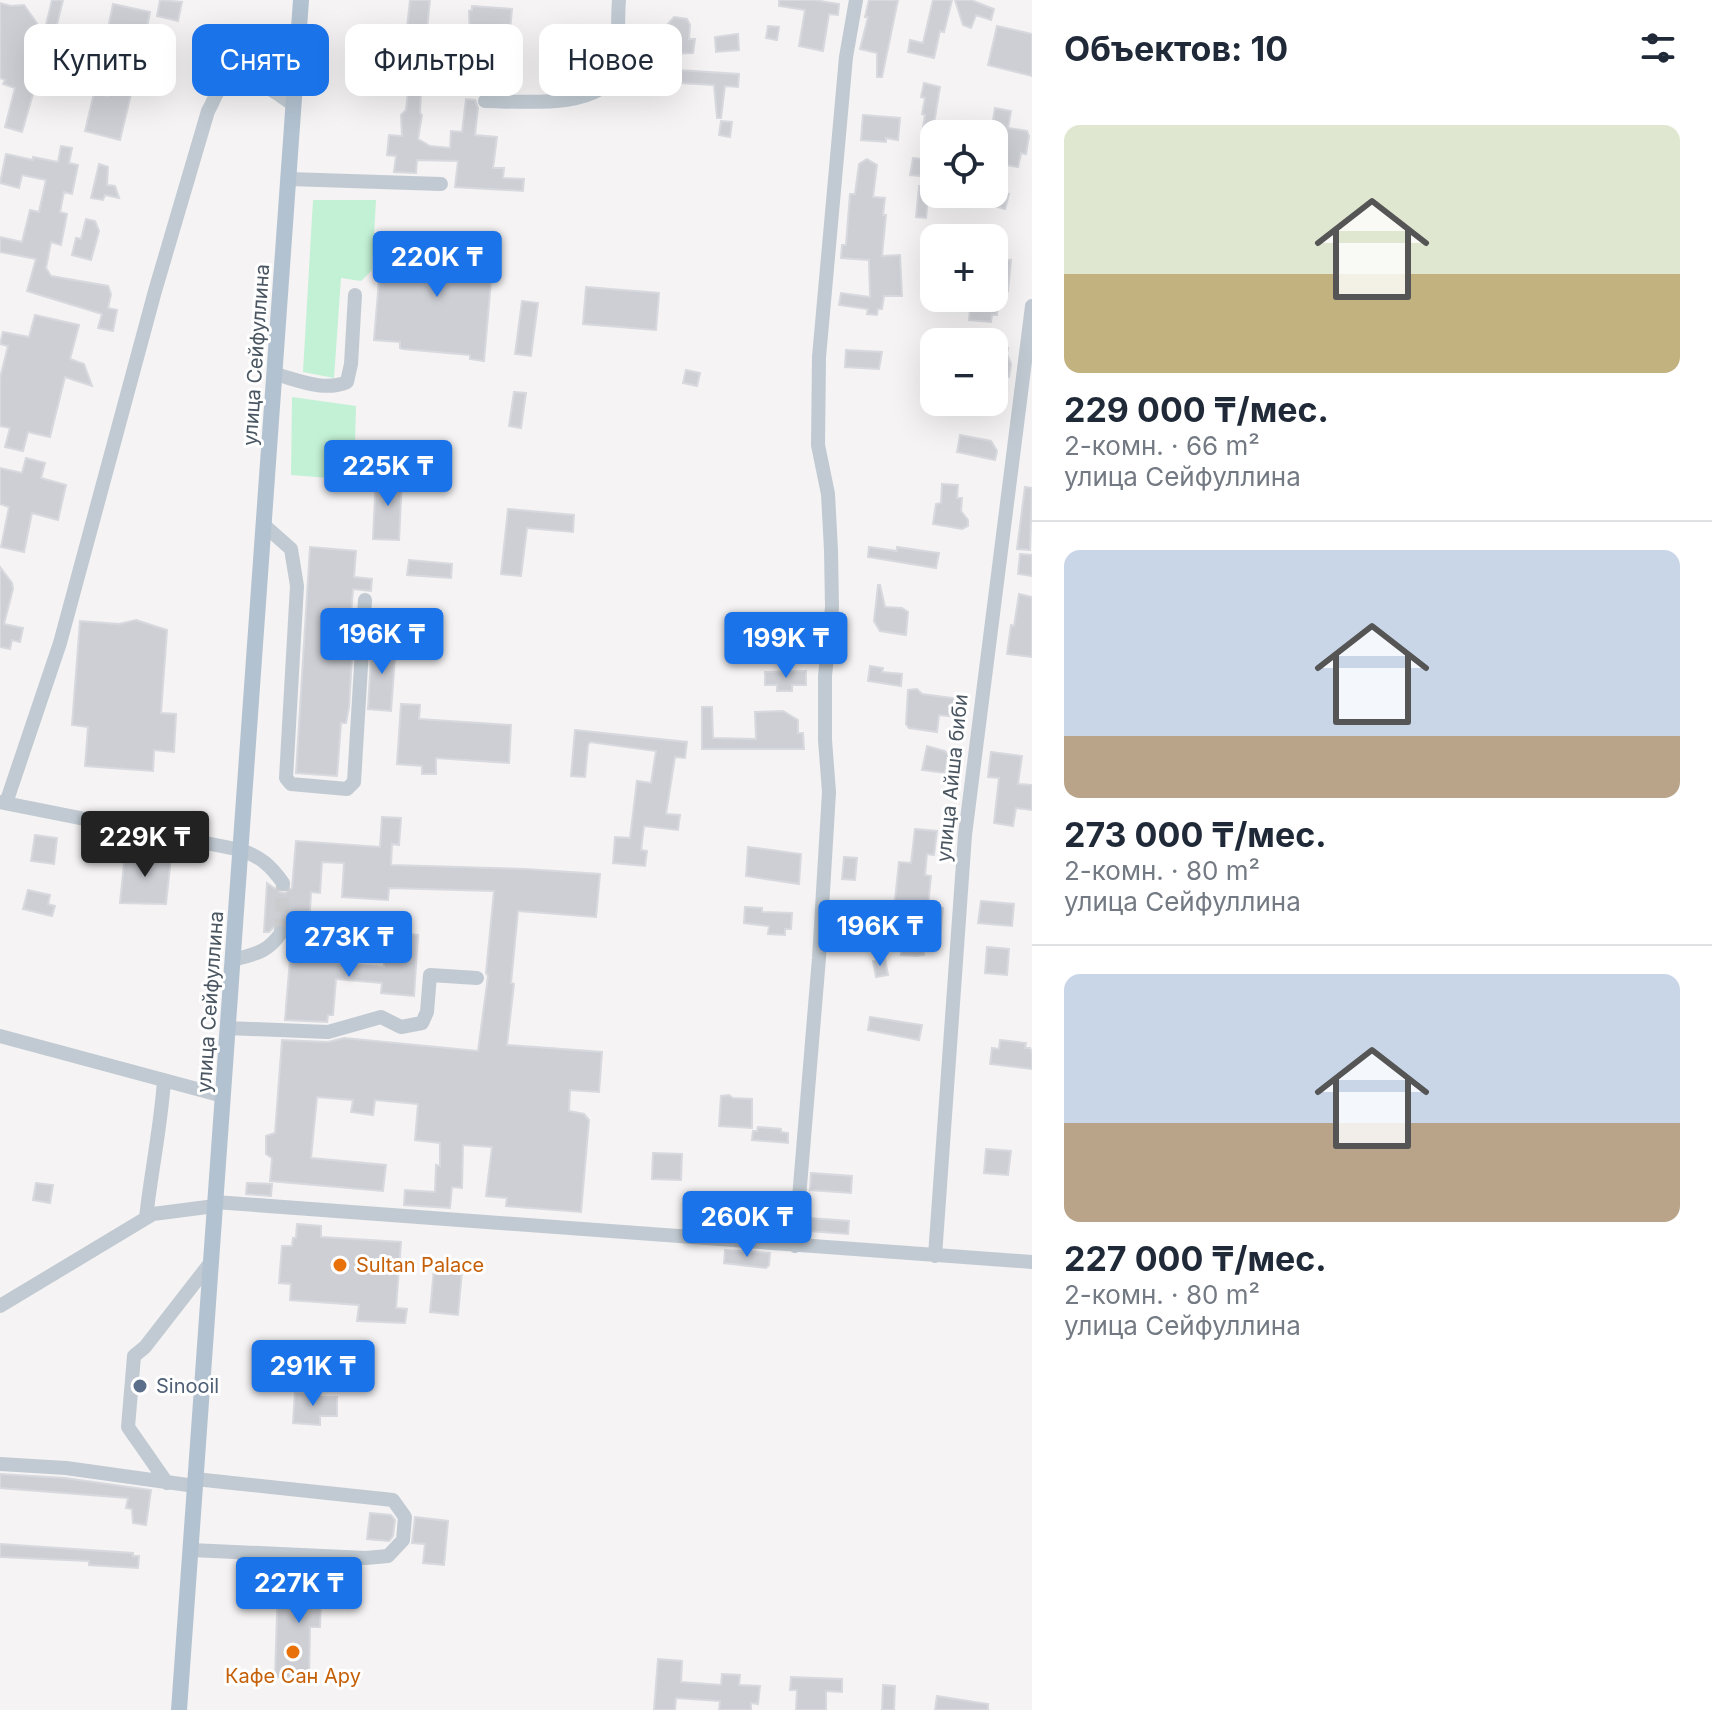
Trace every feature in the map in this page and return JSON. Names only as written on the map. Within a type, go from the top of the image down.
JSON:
[{"type":"main road","name":"улица Сейфуллина","points":[[179,1710],[301,0]]},
{"type":"street","points":[[485,101],[571,99],[606,87],[614,73],[619,0]]},
{"type":"street","points":[[795,1246],[819,958],[829,792],[825,676],[832,607],[831,550],[828,494],[818,445],[819,357],[846,57],[856,0]]},
{"type":"street","points":[[283,883],[270,866],[257,856],[241,850],[3,802],[60,643],[208,111],[222,85],[235,79],[264,84],[294,105]]},
{"type":"street","points":[[289,179],[441,184]]},
{"type":"street","points":[[275,374],[318,385],[336,387],[347,382],[355,295]]},
{"type":"street","name":"улица Айша биби","points":[[935,1256],[965,835],[1032,306]]},
{"type":"street","points":[[265,526],[291,549],[297,586],[287,735],[286,778],[291,784],[347,789],[354,782],[365,600]]},
{"type":"street","points":[[232,960],[264,951],[281,933]]},
{"type":"street","points":[[227,1028],[328,1032],[381,1017],[401,1027],[422,1023],[427,1012],[430,975],[477,978]]},
{"type":"street","points":[[0,1036],[223,1096]]},
{"type":"street","points":[[146,1218],[164,1080]]},
{"type":"street","points":[[0,1306],[153,1214],[215,1204],[1032,1262]]},
{"type":"street","points":[[167,1483],[128,1427],[134,1356],[145,1347],[211,1262]]},
{"type":"street","points":[[0,1464],[66,1468],[167,1483],[393,1500],[405,1517],[403,1540],[388,1556],[366,1558],[191,1550]]},
{"type":"green space","points":[[313,200],[376,200],[372,270],[361,281],[341,278],[334,378],[303,372]]},
{"type":"green space","points":[[292,397],[356,406],[354,480],[291,475]]},
{"type":"building","points":[[52,0],[63,0],[57,24],[46,24]]},
{"type":"building","points":[[160,0],[182,2],[178,21],[157,16]]},
{"type":"building","points":[[410,0],[430,0],[427,24],[407,24]]},
{"type":"building","points":[[779,0],[839,4],[838,15],[829,14],[823,51],[799,46],[805,10],[779,6]]},
{"type":"building","points":[[869,0],[898,0],[882,77],[877,77],[877,53],[860,49]]},
{"type":"building","points":[[933,0],[952,0],[934,58],[908,52],[910,40],[923,43]]},
{"type":"building","points":[[955,0],[971,0],[994,9],[991,20],[976,15],[971,28],[963,25]]},
{"type":"building","points":[[0,3],[24,5],[38,24],[24,24],[24,96],[32,96],[22,132],[5,127],[15,88],[3,84],[5,80],[0,78]]},
{"type":"building","points":[[113,4],[150,12],[148,24],[109,24]]},
{"type":"building","points":[[472,6],[512,9],[511,24],[469,24],[469,11]]},
{"type":"building","points":[[674,17],[687,19],[689,39],[695,39],[693,53],[682,53],[682,24],[668,24]]},
{"type":"building","points":[[768,26],[779,27],[777,40],[766,38]]},
{"type":"building","points":[[997,26],[1032,34],[1032,76],[988,65]]},
{"type":"building","points":[[738,34],[739,50],[716,52],[715,37]]},
{"type":"building","points":[[682,70],[739,74],[738,87],[725,86],[721,118],[717,118],[714,85],[682,83]]},
{"type":"building","points":[[924,83],[940,87],[935,120],[924,120],[925,115],[922,114],[925,98],[921,97]]},
{"type":"building","points":[[93,96],[131,96],[120,140],[85,131]]},
{"type":"building","points":[[408,96],[421,96],[422,115],[418,139],[430,146],[450,148],[451,131],[462,132],[466,99],[475,100],[478,108],[475,135],[497,137],[493,168],[504,168],[503,178],[524,179],[523,191],[455,187],[458,161],[417,160],[416,173],[394,172],[396,156],[387,155],[389,135],[402,136],[401,115],[406,110]]},
{"type":"building","points":[[995,108],[1011,111],[1008,128],[1008,120],[993,120]]},
{"type":"building","points":[[863,115],[900,118],[898,140],[861,140]]},
{"type":"building","points":[[721,121],[732,122],[730,137],[719,135]]},
{"type":"building","points":[[1008,128],[1027,131],[1029,136],[1026,154],[1021,153],[1018,167],[1008,165]]},
{"type":"building","points":[[61,146],[72,148],[69,163],[78,165],[72,194],[64,192],[60,212],[67,214],[61,245],[51,242],[46,268],[51,276],[108,286],[111,294],[108,308],[117,310],[113,331],[98,328],[102,314],[27,291],[36,259],[0,252],[0,237],[22,242],[30,210],[39,212],[46,180],[22,175],[19,188],[0,183],[6,154],[58,162]]},
{"type":"building","points":[[913,158],[920,159],[920,176],[910,175]]},
{"type":"building","points":[[867,159],[877,165],[873,197],[885,198],[882,256],[900,255],[902,296],[884,296],[882,309],[878,309],[877,315],[867,314],[868,309],[839,305],[841,293],[870,297],[869,260],[841,258],[842,245],[846,245],[850,194],[855,194],[859,164]]},
{"type":"building","points":[[99,164],[108,167],[107,185],[115,186],[119,198],[105,195],[103,200],[91,198]]},
{"type":"building","points":[[920,186],[920,208],[927,208],[926,218],[916,217]]},
{"type":"building","points":[[86,219],[95,221],[99,231],[91,260],[72,255],[76,238],[81,239]]},
{"type":"building","points":[[405,239],[494,246],[484,361],[470,359],[470,355],[403,349],[400,342],[374,340],[380,268],[402,270]]},
{"type":"building","points":[[1008,260],[1011,260],[1008,291]]},
{"type":"building","points":[[586,287],[659,293],[656,330],[583,324]]},
{"type":"building","points":[[522,301],[538,303],[531,356],[515,354]]},
{"type":"building","points":[[970,312],[997,312],[997,315],[992,315],[991,322],[969,320]]},
{"type":"building","points":[[35,315],[79,325],[70,359],[84,364],[92,386],[65,377],[50,437],[28,432],[23,451],[5,447],[10,428],[0,426],[0,378],[8,346],[0,344],[3,332],[29,337]]},
{"type":"building","points":[[846,350],[882,352],[879,369],[845,367]]},
{"type":"building","points":[[686,370],[700,373],[697,386],[683,383]]},
{"type":"building","points":[[514,392],[526,393],[521,428],[509,426]]},
{"type":"building","points":[[960,435],[991,441],[997,451],[995,460],[957,452]]},
{"type":"building","points":[[26,458],[45,463],[41,478],[66,485],[58,520],[32,513],[24,552],[1,547],[9,507],[0,504],[0,468],[22,473]]},
{"type":"building","points":[[376,477],[402,478],[399,540],[373,539]]},
{"type":"building","points":[[942,484],[958,485],[957,498],[962,498],[961,511],[968,520],[968,526],[962,529],[933,524],[936,504],[941,503]]},
{"type":"building","points":[[1025,487],[1032,488],[1030,550],[1017,549]]},
{"type":"building","points":[[508,509],[574,515],[573,532],[527,528],[521,576],[501,574]]},
{"type":"building","points":[[310,547],[356,551],[354,577],[372,579],[371,591],[353,589],[349,707],[346,723],[341,723],[337,776],[296,773]]},
{"type":"building","points":[[869,547],[939,553],[936,568],[868,557]]},
{"type":"building","points":[[1020,554],[1032,555],[1032,576],[1018,574]]},
{"type":"building","points":[[409,560],[452,564],[451,578],[407,575]]},
{"type":"building","points":[[0,567],[13,589],[4,624],[23,628],[20,642],[12,640],[10,649],[0,647]]},
{"type":"building","points":[[878,585],[885,607],[902,608],[908,612],[906,635],[880,631],[874,621]]},
{"type":"building","points":[[1019,594],[1032,597],[1032,657],[1007,654]]},
{"type":"building","points":[[136,620],[167,630],[161,713],[176,714],[174,752],[154,750],[153,771],[85,766],[88,727],[72,725],[80,621],[119,624]]},
{"type":"building","points":[[372,642],[396,644],[391,711],[368,709]]},
{"type":"building","points":[[870,666],[883,668],[882,672],[902,674],[901,686],[868,681]]},
{"type":"building","points":[[806,671],[806,685],[792,685],[792,691],[777,691],[777,685],[765,685],[765,672]]},
{"type":"building","points":[[917,689],[922,694],[960,699],[957,717],[939,715],[937,732],[909,728],[906,724],[908,690]]},
{"type":"building","points":[[401,704],[420,705],[419,719],[511,725],[509,763],[436,758],[436,774],[422,774],[422,766],[397,764]]},
{"type":"building","points":[[702,707],[712,707],[713,738],[756,739],[755,712],[783,711],[798,720],[798,733],[803,733],[804,749],[702,749]]},
{"type":"building","points":[[575,730],[687,742],[685,758],[675,757],[666,814],[680,815],[678,830],[644,826],[641,850],[647,851],[645,866],[613,863],[615,837],[630,838],[637,781],[651,783],[656,751],[590,742],[585,777],[571,776]]},
{"type":"building","points":[[927,746],[945,751],[948,755],[945,773],[922,770]]},
{"type":"building","points":[[991,752],[1022,756],[1018,784],[1032,785],[1032,810],[1016,808],[1013,826],[994,823],[999,778],[988,777]]},
{"type":"building","points":[[382,817],[401,818],[399,845],[392,844],[391,865],[600,874],[596,917],[518,911],[507,1045],[602,1052],[599,1092],[570,1090],[569,1111],[584,1114],[589,1120],[581,1212],[506,1206],[507,1198],[486,1196],[492,1147],[463,1145],[462,1188],[452,1187],[450,1208],[404,1205],[405,1190],[435,1192],[436,1165],[440,1166],[440,1143],[415,1140],[418,1104],[375,1100],[373,1115],[351,1112],[353,1100],[317,1097],[311,1158],[386,1165],[383,1191],[270,1181],[272,1158],[266,1154],[266,1136],[275,1133],[282,1040],[328,1042],[344,1038],[478,1051],[488,976],[494,891],[389,888],[388,900],[342,897],[344,863],[322,862],[320,893],[311,892],[309,927],[294,926],[294,934],[282,923],[264,932],[267,883],[285,893],[292,888],[296,841],[380,847]]},
{"type":"building","points":[[915,829],[937,831],[934,855],[927,854],[925,875],[931,876],[928,906],[943,908],[940,937],[925,936],[924,955],[917,956],[901,955],[903,929],[892,928],[899,862],[911,863]]},
{"type":"building","points":[[35,835],[57,838],[54,864],[31,861]]},
{"type":"building","points":[[748,847],[801,854],[799,884],[746,876]]},
{"type":"building","points":[[125,853],[171,857],[166,904],[120,903]]},
{"type":"building","points":[[844,857],[857,858],[855,880],[842,879]]},
{"type":"building","points":[[28,890],[50,895],[48,904],[55,906],[52,916],[23,909]]},
{"type":"building","points":[[981,901],[1014,904],[1012,926],[978,923]]},
{"type":"building","points":[[842,906],[853,907],[851,929],[840,928]]},
{"type":"building","points":[[745,907],[762,908],[762,912],[792,913],[791,929],[785,929],[785,935],[768,934],[769,926],[744,923]]},
{"type":"building","points":[[386,932],[418,935],[414,996],[381,993],[382,983],[336,979],[333,1015],[328,1015],[327,1022],[285,1020],[290,959],[384,967]]},
{"type":"building","points":[[987,947],[1009,949],[1007,975],[985,973]]},
{"type":"building","points":[[885,959],[888,975],[876,977],[873,961]]},
{"type":"building","points":[[870,1017],[922,1025],[919,1040],[868,1030]]},
{"type":"building","points":[[1000,1040],[1026,1043],[1025,1048],[1030,1048],[1032,1053],[1032,1069],[990,1064],[992,1048],[999,1049]]},
{"type":"building","points":[[721,1096],[752,1099],[752,1128],[719,1126]]},
{"type":"building","points":[[758,1127],[781,1129],[781,1132],[788,1133],[788,1143],[752,1140],[753,1131],[757,1131]]},
{"type":"building","points":[[986,1149],[1011,1151],[1008,1175],[984,1173]]},
{"type":"building","points":[[653,1153],[682,1154],[681,1180],[652,1179]]},
{"type":"building","points":[[811,1173],[852,1176],[851,1193],[810,1190]]},
{"type":"building","points":[[36,1183],[53,1185],[50,1203],[33,1200]]},
{"type":"building","points":[[247,1183],[272,1184],[271,1196],[246,1194]]},
{"type":"building","points":[[810,1218],[849,1221],[848,1234],[809,1231]]},
{"type":"building","name":"Sultan Palace","points":[[297,1224],[321,1226],[321,1237],[401,1242],[396,1308],[407,1309],[405,1323],[357,1321],[359,1305],[290,1300],[291,1284],[279,1283],[282,1246],[292,1246]]},
{"type":"building","points":[[725,1250],[770,1253],[769,1265],[766,1268],[724,1263]]},
{"type":"building","points":[[434,1269],[462,1271],[458,1315],[430,1312]]},
{"type":"building","points":[[307,1346],[323,1347],[322,1375],[306,1374]]},
{"type":"building","points":[[305,1387],[323,1397],[337,1397],[337,1416],[320,1416],[320,1425],[293,1423],[295,1392],[304,1393]]},
{"type":"building","points":[[0,1474],[65,1478],[151,1490],[146,1525],[133,1523],[132,1509],[126,1508],[128,1498],[0,1488]]},
{"type":"building","points":[[370,1513],[391,1515],[395,1520],[393,1536],[389,1541],[367,1539]]},
{"type":"building","points":[[415,1517],[448,1521],[444,1565],[423,1563],[425,1544],[412,1543]]},
{"type":"building","points":[[0,1544],[133,1553],[133,1556],[139,1556],[138,1568],[89,1565],[89,1561],[0,1557]]},
{"type":"building","name":"Кафе Сан Ару","points":[[278,1584],[351,1585],[350,1597],[321,1596],[320,1627],[310,1627],[309,1678],[275,1677]]},
{"type":"building","points":[[658,1659],[682,1661],[681,1682],[721,1685],[722,1674],[740,1675],[739,1685],[760,1686],[758,1704],[751,1703],[751,1710],[719,1710],[720,1701],[676,1698],[675,1710],[654,1710]]},
{"type":"building","points":[[791,1677],[842,1679],[842,1692],[826,1691],[826,1710],[796,1710],[797,1690],[790,1690]]},
{"type":"building","points":[[883,1685],[895,1686],[894,1710],[882,1710]]},
{"type":"building","points":[[937,1696],[988,1704],[988,1710],[935,1710]]},
{"type":"tunnel","points":[[281,933],[283,883]]},
{"type":"place","name":"Sultan Palace","points":[[340,1265]]},
{"type":"place","name":"Sinooil","points":[[140,1386]]},
{"type":"place","name":"Кафе Сан Ару","points":[[293,1652]]}]
